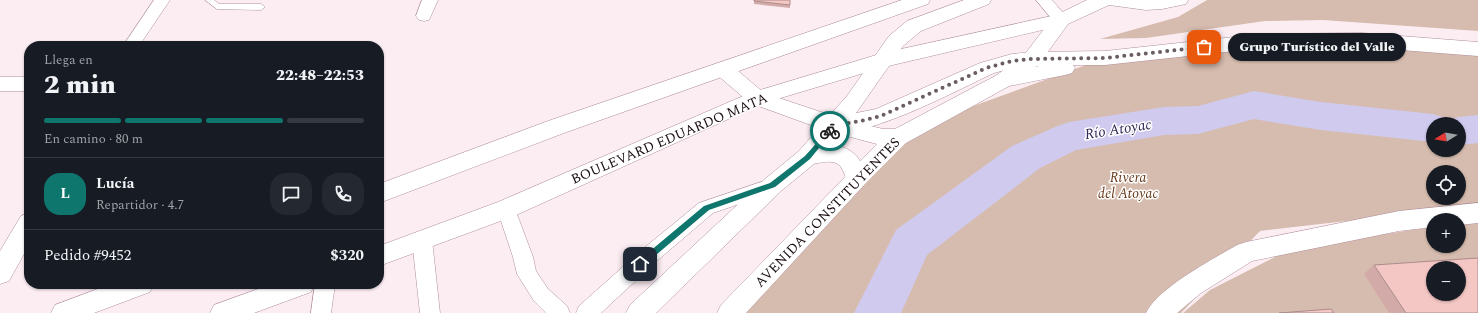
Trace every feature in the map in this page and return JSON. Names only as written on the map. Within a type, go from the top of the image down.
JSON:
[{"type":"main road","points":[[384,192],[556,127],[921,0]]},
{"type":"main road","points":[[639,313],[773,185],[808,157],[835,125],[896,41],[914,26],[982,0]]},
{"type":"main road","name":"BOULEVARD EDUARDO MATA","points":[[384,254],[506,208],[757,98],[883,60],[1061,20],[1103,0]]},
{"type":"main road","points":[[1114,0],[1131,4],[1156,5],[1179,0]]},
{"type":"main road","name":"AVENIDA CONSTITUYENTES","points":[[730,313],[898,136],[1004,80],[1032,59],[1061,20]]},
{"type":"main road","points":[[835,125],[881,116],[986,68],[1012,61],[1032,59],[1105,58],[1262,40],[1362,40],[1478,49]]},
{"type":"main road","points":[[1004,80],[1065,68],[1105,58]]},
{"type":"main road","points":[[723,69],[757,98],[835,125],[883,137],[898,136]]},
{"type":"main road","points":[[0,84],[24,84]]},
{"type":"main road","points":[[808,157],[824,153],[836,153],[846,158],[852,165],[857,178]]},
{"type":"main road","points":[[1159,313],[1192,285],[1246,252],[1399,221],[1478,213]]},
{"type":"main road","points":[[0,273],[24,232]]},
{"type":"main road","points":[[64,313],[128,289]]},
{"type":"main road","points":[[223,313],[288,289]]},
{"type":"street","points":[[134,41],[162,0]]},
{"type":"street","points":[[424,16],[430,0]]},
{"type":"street","points":[[1044,0],[1061,20]]},
{"type":"street","points":[[586,313],[651,254],[706,208],[773,185]]},
{"type":"street","points":[[506,208],[523,257],[527,274],[541,295],[560,313]]},
{"type":"street","points":[[422,240],[430,313]]},
{"type":"street","points":[[321,313],[324,289]]},
{"type":"lane","points":[[208,0],[217,6],[261,7]]},
{"type":"green space","points":[[1207,0],[1478,0],[1478,31],[1323,20],[1265,21],[1146,38],[1100,39],[1178,17]]},
{"type":"green space","name":"Rivera del Atoyac","points":[[1262,41],[1478,52],[1478,206],[1260,231],[1181,313],[730,313],[913,128],[1105,58]]},
{"type":"green space","points":[[1478,221],[1478,313],[1183,313],[1210,290],[1281,254],[1323,243],[1426,228],[1426,253],[1466,253],[1466,222]]},
{"type":"building","points":[[790,0],[790,5],[754,1]]},
{"type":"building","points":[[1478,258],[1478,313],[1406,313],[1374,265],[1426,262],[1426,301],[1466,301],[1466,261],[1433,261]]},
{"type":"building","points":[[1331,309],[1334,313],[1279,313]]},
{"type":"waterway","name":"Río Atoyac","points":[[877,313],[886,298],[911,243],[1026,157],[1069,137],[1164,121],[1198,120],[1254,105],[1321,116],[1426,127]]},
{"type":"waterway","name":"Río Atoyac","points":[[1466,130],[1478,129]]},
{"type":"way so far","points":[[830,131],[835,125],[881,116],[986,68],[1012,61],[1059,58],[1105,58],[1204,47]]},
{"type":"place","name":"Grupo Turístico del Valle","points":[[1204,47]]},
{"type":"route","points":[[640,264],[706,208],[773,185],[808,157],[830,131]]}]
